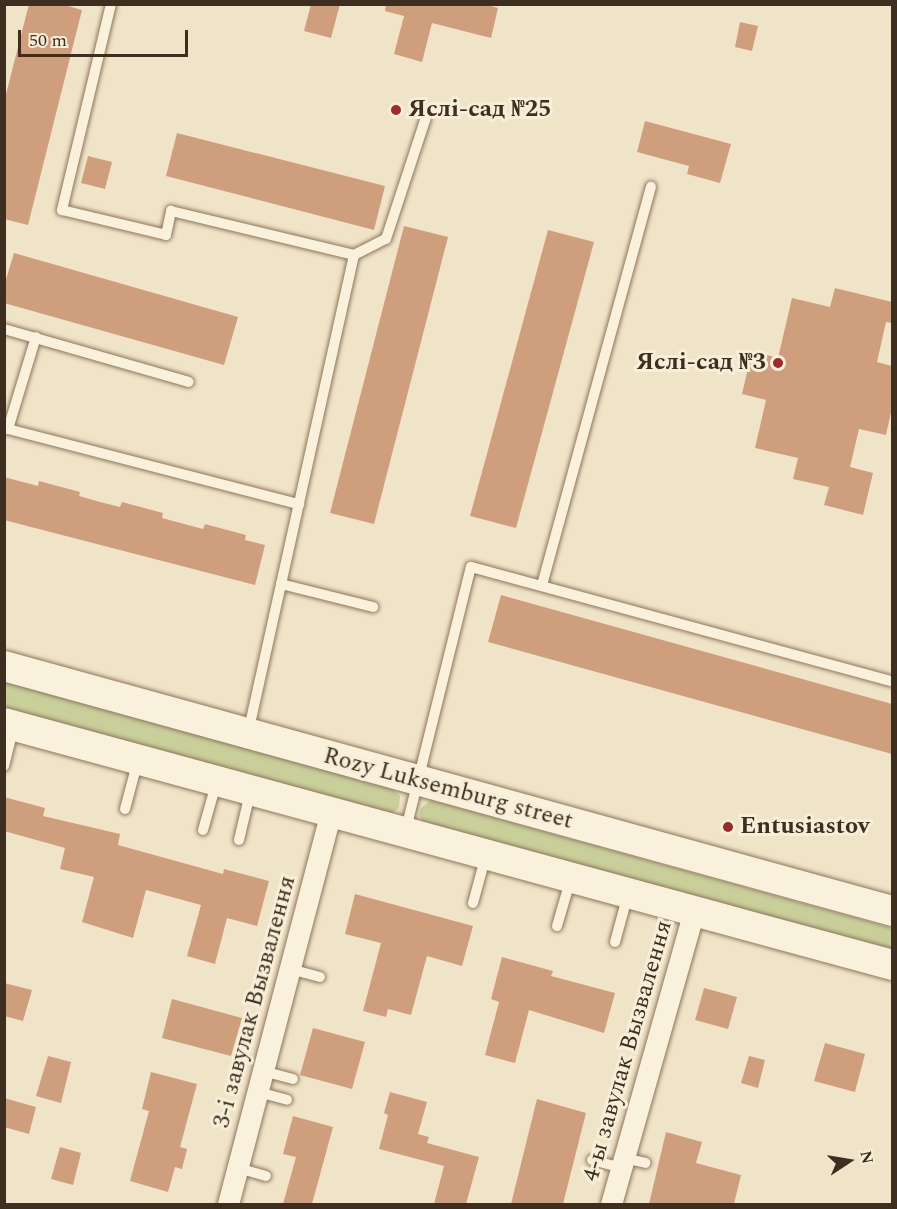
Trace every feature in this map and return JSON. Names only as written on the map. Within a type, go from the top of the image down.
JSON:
[{"type":"main road","name":"Rozy Luksemburg street","points":[[4,666],[892,911]]},
{"type":"main road","points":[[9,724],[892,965]]},
{"type":"street","name":"3-і завулак Вызвалення","points":[[228,1204],[331,812]]},
{"type":"street","name":"4-ы завулак Вызвалення","points":[[611,1204],[694,911]]},
{"type":"lane","points":[[111,4],[62,210],[166,235],[171,211],[354,255],[386,239],[426,117]]},
{"type":"lane","points":[[542,585],[651,187]]},
{"type":"lane","points":[[248,733],[354,255]]},
{"type":"lane","points":[[4,328],[189,382]]},
{"type":"lane","points":[[36,338],[6,429],[299,504]]},
{"type":"lane","points":[[405,832],[471,567],[892,681]]},
{"type":"lane","points":[[281,584],[373,606]]},
{"type":"lane","points":[[4,766],[9,724]]},
{"type":"lane","points":[[125,809],[138,759]]},
{"type":"lane","points":[[202,830],[216,781]]},
{"type":"lane","points":[[239,840],[250,790]]},
{"type":"lane","points":[[473,903],[486,855]]},
{"type":"lane","points":[[557,926],[571,878]]},
{"type":"lane","points":[[615,942],[628,893]]},
{"type":"lane","points":[[290,969],[320,977]]},
{"type":"lane","points":[[263,1071],[292,1079]]},
{"type":"lane","points":[[258,1092],[287,1100]]},
{"type":"lane","points":[[592,1160],[645,1163]]},
{"type":"lane","points":[[238,1168],[266,1176]]},
{"type":"green space","points":[[4,680],[391,788],[400,796],[399,808],[390,815],[5,709]]},
{"type":"green space","points":[[431,800],[892,928],[892,957],[424,825],[419,814],[421,808]]},
{"type":"building","points":[[29,4],[61,4],[82,10],[28,225],[4,219],[4,102]]},
{"type":"building","points":[[311,4],[340,4],[331,38],[304,31]]},
{"type":"building","points":[[386,4],[484,4],[498,8],[491,38],[432,23],[422,62],[394,54],[404,16],[385,11]]},
{"type":"building","points":[[740,22],[758,26],[752,51],[735,47]]},
{"type":"building","points":[[645,121],[731,144],[720,183],[687,174],[689,166],[637,152]]},
{"type":"building","points":[[177,133],[385,186],[374,230],[166,176]]},
{"type":"building","points":[[88,156],[112,162],[105,189],[81,183]]},
{"type":"building","points":[[404,226],[448,237],[374,524],[330,513]]},
{"type":"building","points":[[548,230],[594,242],[516,528],[470,516]]},
{"type":"building","points":[[14,253],[238,317],[224,365],[4,303],[4,286]]},
{"type":"building","points":[[835,288],[892,302],[892,323],[886,322],[877,362],[892,366],[892,408],[886,435],[859,429],[850,467],[873,473],[863,515],[824,505],[829,487],[793,479],[798,458],[755,448],[766,400],[742,394],[752,351],[778,358],[792,298],[830,307]]},
{"type":"building","points":[[4,477],[38,486],[39,481],[80,492],[79,496],[100,502],[120,507],[122,502],[163,513],[162,518],[203,529],[205,524],[246,535],[245,540],[265,545],[255,585],[4,520]]},
{"type":"building","points":[[501,595],[892,704],[892,754],[488,642]]},
{"type":"building","points":[[4,797],[45,808],[43,816],[120,834],[118,845],[223,874],[224,869],[269,881],[257,926],[227,918],[215,964],[187,956],[201,905],[146,890],[133,938],[82,922],[94,877],[60,869],[65,848],[4,831]]},
{"type":"building","points":[[355,894],[473,926],[462,966],[427,956],[411,1015],[388,1009],[386,1017],[363,1011],[381,943],[345,934]]},
{"type":"building","points":[[502,957],[553,971],[551,976],[615,993],[604,1033],[529,1010],[515,1063],[485,1055],[499,1002],[491,999]]},
{"type":"building","points":[[4,983],[32,990],[23,1021],[4,1016]]},
{"type":"building","points":[[704,988],[737,997],[728,1029],[695,1020]]},
{"type":"building","points":[[172,999],[242,1018],[231,1056],[162,1038]]},
{"type":"building","points":[[313,1028],[365,1042],[352,1089],[300,1075]]},
{"type":"building","points":[[825,1043],[865,1054],[855,1092],[814,1081]]},
{"type":"building","points":[[48,1056],[71,1062],[61,1103],[36,1096]]},
{"type":"building","points":[[749,1056],[765,1060],[758,1088],[741,1083]]},
{"type":"building","points":[[151,1072],[197,1084],[180,1147],[187,1149],[182,1169],[175,1167],[168,1192],[130,1181],[149,1111],[142,1109]]},
{"type":"building","points":[[390,1092],[427,1102],[418,1134],[429,1137],[427,1143],[479,1157],[466,1204],[434,1204],[444,1166],[379,1149],[388,1115],[384,1113]]},
{"type":"building","points":[[4,1098],[36,1107],[29,1134],[4,1127]]},
{"type":"building","points":[[537,1099],[586,1113],[563,1204],[511,1204]]},
{"type":"building","points":[[293,1116],[333,1127],[312,1204],[283,1204],[296,1157],[283,1154]]},
{"type":"building","points":[[666,1132],[702,1142],[696,1163],[741,1175],[734,1204],[649,1204]]},
{"type":"building","points":[[60,1147],[81,1153],[73,1185],[51,1179]]},
{"type":"place","name":"Яслі-сад №25","points":[[396,110]]},
{"type":"place","name":"Яслі-сад №3","points":[[778,363]]},
{"type":"place","name":"Entusiastov","points":[[728,827]]}]
